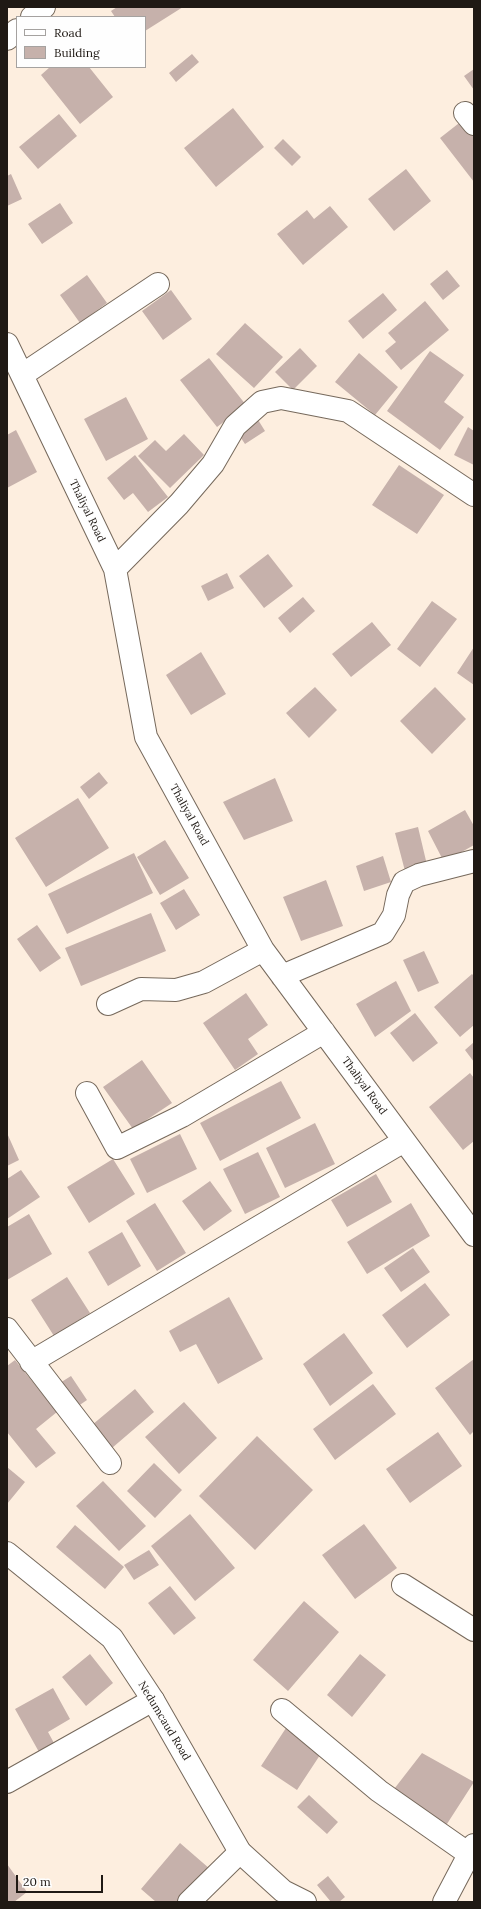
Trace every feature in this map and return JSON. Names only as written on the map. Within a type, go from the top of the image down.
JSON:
[{"type":"street","points":[[33,16],[44,7]]},
{"type":"street","points":[[7,39],[16,31]]},
{"type":"street","points":[[22,375],[158,284]]},
{"type":"street","name":"Thaliyal Road","points":[[7,344],[115,569],[146,737],[263,950],[474,1235]]},
{"type":"street","points":[[115,569],[179,504],[213,464],[235,426],[262,402],[281,398],[348,411],[474,495]]},
{"type":"street","points":[[282,976],[383,933],[394,915],[398,895],[404,882],[419,875],[474,861]]},
{"type":"street","points":[[108,1004],[141,989],[176,990],[204,982],[263,950]]},
{"type":"street","points":[[87,1093],[117,1148],[182,1116],[324,1032]]},
{"type":"street","points":[[31,1362],[404,1141]]},
{"type":"street","points":[[7,1329],[110,1463]]},
{"type":"street","name":"Nedumcaud Road","points":[[7,1553],[112,1638],[153,1700],[240,1852],[283,1891],[306,1902]]},
{"type":"street","points":[[403,1585],[474,1630]]},
{"type":"street","points":[[7,1782],[153,1700]]},
{"type":"street","points":[[282,1710],[379,1791],[470,1861],[444,1902]]},
{"type":"street","points":[[190,1902],[240,1852]]},
{"type":"building","points":[[117,7],[183,7],[146,30],[146,16],[114,16],[111,11]]},
{"type":"building","points":[[192,54],[199,62],[176,82],[169,73]]},
{"type":"building","points":[[49,68],[90,68],[113,97],[80,124],[41,75]]},
{"type":"building","points":[[474,69],[474,90],[464,76]]},
{"type":"building","points":[[233,108],[264,147],[216,187],[184,148]]},
{"type":"building","points":[[59,114],[77,136],[38,169],[19,147]]},
{"type":"building","points":[[463,120],[474,134],[474,182],[440,138]]},
{"type":"building","points":[[283,139],[301,157],[292,166],[274,148]]},
{"type":"building","points":[[406,169],[431,201],[394,231],[368,199]]},
{"type":"building","points":[[11,174],[22,199],[7,206],[7,176]]},
{"type":"building","points":[[60,203],[73,223],[42,244],[28,224]]},
{"type":"building","points":[[330,206],[348,227],[303,265],[277,234],[307,210],[314,219]]},
{"type":"building","points":[[447,270],[460,286],[443,300],[430,284]]},
{"type":"building","points":[[87,275],[107,303],[80,323],[60,295]]},
{"type":"building","points":[[171,290],[192,319],[163,340],[142,311]]},
{"type":"building","points":[[383,293],[397,310],[363,339],[348,321]]},
{"type":"building","points":[[425,301],[449,330],[401,370],[385,351],[396,342],[388,333]]},
{"type":"building","points":[[245,323],[283,357],[254,388],[216,354]]},
{"type":"building","points":[[300,348],[317,366],[293,390],[275,372]]},
{"type":"building","points":[[430,351],[464,375],[444,402],[464,417],[440,450],[387,411]]},
{"type":"building","points":[[359,353],[398,387],[375,415],[335,382]]},
{"type":"building","points":[[209,358],[246,405],[217,427],[180,380]]},
{"type":"building","points":[[126,397],[148,439],[106,461],[84,419]]},
{"type":"building","points":[[255,415],[265,431],[245,444],[235,429]]},
{"type":"building","points":[[468,427],[474,431],[474,465],[454,455]]},
{"type":"building","points":[[16,430],[37,472],[7,488],[7,435]]},
{"type":"building","points":[[184,434],[204,455],[170,488],[138,456],[155,440],[166,451]]},
{"type":"building","points":[[135,455],[168,497],[148,512],[133,493],[124,500],[107,478]]},
{"type":"building","points":[[399,465],[444,495],[417,534],[372,505]]},
{"type":"building","points":[[268,554],[293,586],[264,608],[239,576]]},
{"type":"building","points":[[227,573],[234,588],[208,601],[201,586]]},
{"type":"building","points":[[303,597],[315,611],[290,633],[278,618]]},
{"type":"building","points":[[432,601],[457,619],[420,667],[397,649]]},
{"type":"building","points":[[372,622],[391,645],[351,677],[332,654]]},
{"type":"building","points":[[474,647],[474,685],[457,673]]},
{"type":"building","points":[[201,652],[226,694],[191,715],[166,675]]},
{"type":"building","points":[[315,687],[337,710],[309,738],[286,713]]},
{"type":"building","points":[[435,687],[466,719],[432,754],[400,721]]},
{"type":"building","points":[[99,772],[108,783],[89,799],[80,787]]},
{"type":"building","points":[[275,778],[293,821],[244,840],[223,802]]},
{"type":"building","points":[[78,798],[109,848],[46,887],[15,838]]},
{"type":"building","points":[[465,810],[474,826],[474,845],[444,862],[428,831]]},
{"type":"building","points":[[418,827],[427,865],[405,871],[395,833]]},
{"type":"building","points":[[165,840],[189,878],[160,895],[137,857]]},
{"type":"building","points":[[134,853],[153,893],[67,934],[48,894]]},
{"type":"building","points":[[383,856],[391,882],[364,891],[356,866]]},
{"type":"building","points":[[326,880],[343,926],[301,941],[283,897]]},
{"type":"building","points":[[184,889],[200,915],[176,930],[160,903]]},
{"type":"building","points":[[151,913],[166,951],[81,986],[65,948]]},
{"type":"building","points":[[37,925],[61,958],[40,972],[17,939]]},
{"type":"building","points":[[424,951],[439,983],[418,992],[403,960]]},
{"type":"building","points":[[472,974],[474,976],[474,1025],[460,1037],[434,1007]]},
{"type":"building","points":[[396,981],[411,1011],[375,1037],[356,1004]]},
{"type":"building","points":[[246,993],[268,1025],[248,1039],[258,1054],[235,1070],[203,1023]]},
{"type":"building","points":[[415,1013],[438,1043],[413,1062],[390,1033]]},
{"type":"building","points":[[474,1042],[474,1062],[465,1050]]},
{"type":"building","points":[[142,1060],[172,1103],[133,1129],[103,1087]]},
{"type":"building","points":[[470,1073],[474,1078],[474,1141],[463,1150],[429,1107]]},
{"type":"building","points":[[281,1081],[301,1118],[220,1161],[200,1123]]},
{"type":"building","points":[[315,1123],[335,1164],[285,1188],[266,1148]]},
{"type":"building","points":[[7,1133],[19,1160],[7,1166]]},
{"type":"building","points":[[180,1134],[197,1169],[147,1193],[130,1159]]},
{"type":"building","points":[[258,1152],[280,1197],[245,1214],[223,1169]]},
{"type":"building","points":[[113,1159],[135,1194],[89,1223],[67,1187]]},
{"type":"building","points":[[21,1170],[40,1197],[7,1219],[7,1179]]},
{"type":"building","points":[[376,1174],[392,1202],[347,1227],[331,1200]]},
{"type":"building","points":[[210,1181],[232,1211],[204,1231],[182,1201]]},
{"type":"building","points":[[155,1203],[186,1253],[157,1271],[126,1221]]},
{"type":"building","points":[[411,1203],[430,1236],[367,1274],[347,1242]]},
{"type":"building","points":[[29,1214],[52,1254],[7,1280],[7,1227]]},
{"type":"building","points":[[122,1232],[141,1266],[108,1286],[88,1252]]},
{"type":"building","points":[[413,1248],[430,1272],[401,1292],[384,1268]]},
{"type":"building","points":[[67,1277],[90,1313],[54,1336],[31,1300]]},
{"type":"building","points":[[425,1283],[450,1315],[407,1348],[382,1315]]},
{"type":"building","points":[[229,1297],[263,1359],[218,1384],[196,1344],[180,1352],[169,1331]]},
{"type":"building","points":[[344,1333],[373,1373],[330,1406],[303,1364]]},
{"type":"building","points":[[474,1359],[474,1431],[470,1435],[435,1388]]},
{"type":"building","points":[[15,1360],[57,1412],[36,1429],[56,1453],[36,1468],[7,1432],[7,1366]]},
{"type":"building","points":[[71,1376],[87,1400],[71,1411],[55,1386]]},
{"type":"building","points":[[373,1384],[396,1414],[335,1460],[313,1429]]},
{"type":"building","points":[[135,1389],[154,1412],[112,1448],[92,1425]]},
{"type":"building","points":[[184,1402],[217,1438],[179,1474],[145,1437]]},
{"type":"building","points":[[438,1432],[462,1466],[410,1503],[386,1469]]},
{"type":"building","points":[[257,1436],[313,1490],[255,1550],[199,1496]]},
{"type":"building","points":[[154,1463],[182,1490],[155,1518],[127,1491]]},
{"type":"building","points":[[7,1467],[25,1482],[7,1504]]},
{"type":"building","points":[[103,1481],[146,1526],[119,1551],[76,1506]]},
{"type":"building","points":[[190,1514],[235,1568],[195,1601],[151,1546]]},
{"type":"building","points":[[364,1524],[397,1568],[355,1599],[322,1555]]},
{"type":"building","points":[[75,1525],[124,1567],[105,1589],[56,1547]]},
{"type":"building","points":[[149,1550],[159,1565],[134,1580],[124,1565]]},
{"type":"building","points":[[170,1586],[196,1618],[174,1635],[148,1603]]},
{"type":"building","points":[[304,1601],[339,1632],[288,1691],[253,1660]]},
{"type":"building","points":[[90,1654],[113,1683],[86,1706],[62,1677]]},
{"type":"building","points":[[360,1654],[386,1675],[352,1717],[327,1695]]},
{"type":"building","points":[[53,1688],[70,1719],[48,1732],[54,1743],[39,1752],[15,1709]]},
{"type":"building","points":[[286,1728],[322,1752],[297,1790],[261,1766]]},
{"type":"building","points":[[422,1753],[474,1782],[445,1827],[391,1793]]},
{"type":"building","points":[[309,1795],[338,1822],[327,1834],[297,1807]]},
{"type":"building","points":[[180,1843],[210,1869],[181,1902],[156,1902],[141,1889]]},
{"type":"building","points":[[7,1864],[27,1892],[14,1902],[7,1902]]},
{"type":"building","points":[[328,1876],[345,1897],[339,1902],[331,1902],[317,1885]]}]
